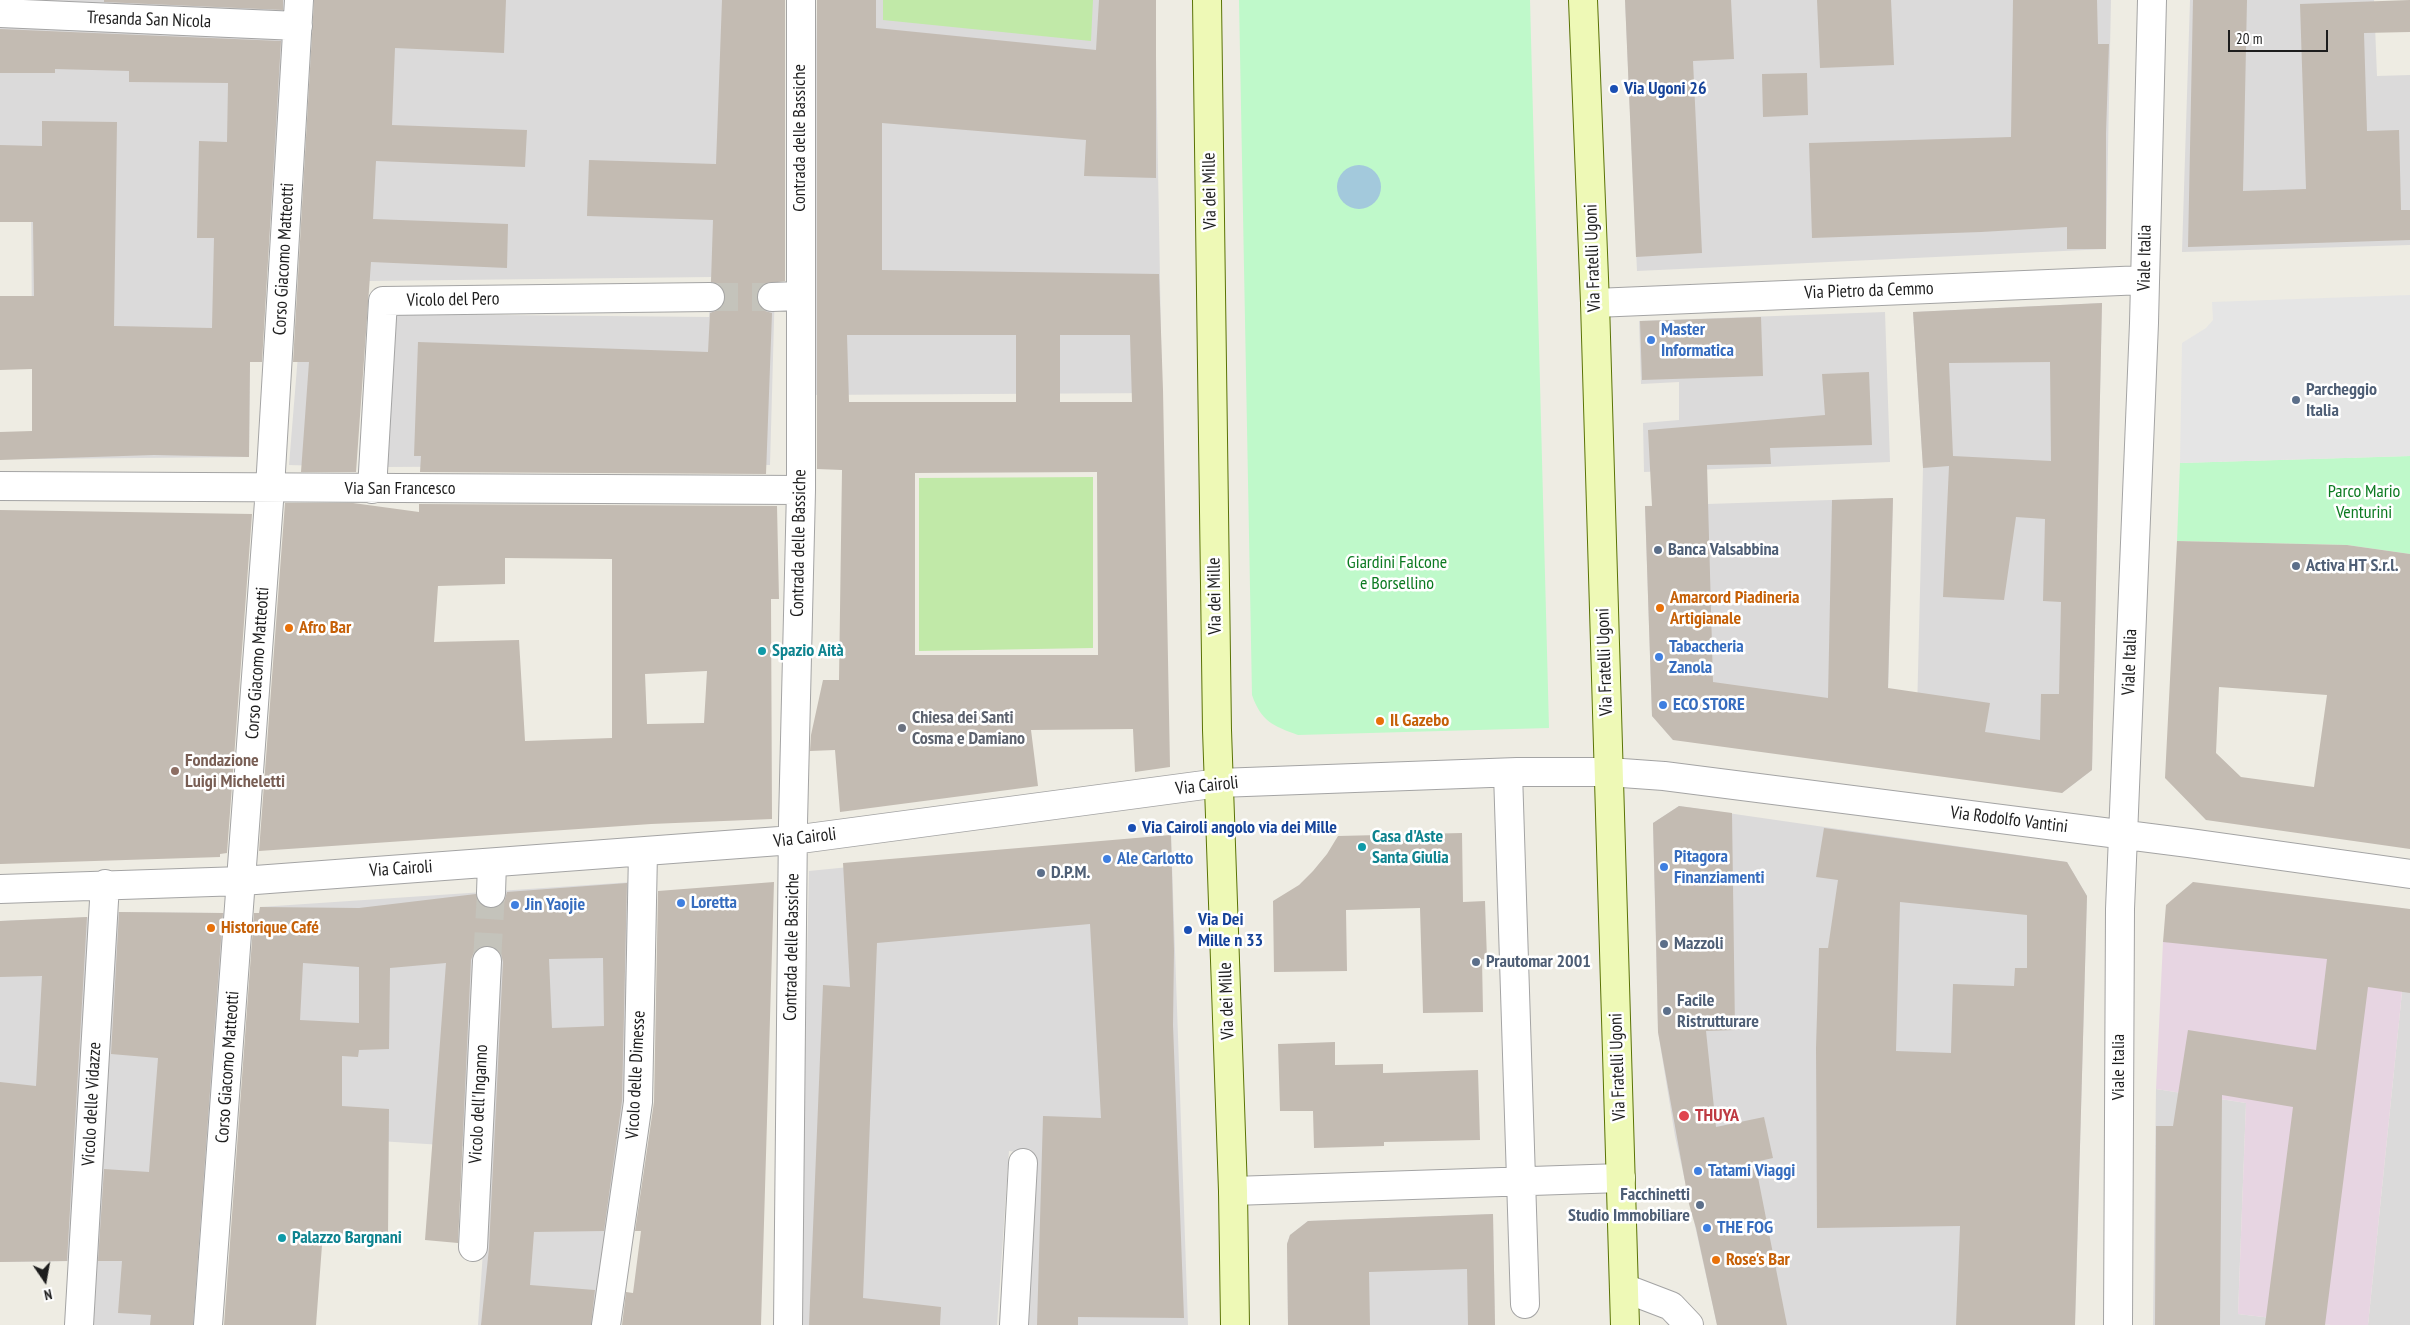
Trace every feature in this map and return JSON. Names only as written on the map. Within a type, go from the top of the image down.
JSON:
[{"type":"main road","name":"Via dei Mille","points":[[1207,0],[1219,783],[1234,1191],[1235,1325]]},
{"type":"main road","name":"Via Fratelli Ugoni","points":[[1583,0],[1595,303],[1625,1325]]},
{"type":"street","name":"Contrada delle Bassiche","points":[[788,1325],[793,840],[800,490],[801,0]]},
{"type":"street","name":"Viale Italia","points":[[2118,1325],[2120,919],[2144,280],[2152,0]]},
{"type":"street","name":"Tresanda San Nicola","points":[[0,13],[85,9],[298,13]]},
{"type":"street","name":"Corso Giacomo Matteotti","points":[[208,1325],[270,488],[298,13]]},
{"type":"street","name":"Via Pietro da Cemmo","points":[[1595,303],[2144,280]]},
{"type":"street","points":[[772,297],[799,296]]},
{"type":"street","name":"Vicolo del Pero","points":[[372,489],[384,301],[710,297]]},
{"type":"street","name":"Via San Francesco","points":[[0,486],[800,490]]},
{"type":"street","points":[[1508,772],[1523,1182],[1525,1304]]},
{"type":"street","name":"Via Cairoli","points":[[0,889],[105,884],[242,881],[793,840],[1219,783],[1508,772],[1608,772]]},
{"type":"street","name":"Via Rodolfo Vantini","points":[[1608,772],[1664,776],[2123,834],[2410,874]]},
{"type":"street","name":"Vicolo delle Dimesse","points":[[606,1325],[638,1102],[643,852]]},
{"type":"street","points":[[491,893],[492,863]]},
{"type":"street","name":"Vicolo delle Vidazze","points":[[79,1325],[105,884]]},
{"type":"street","name":"Vicolo dell'Inganno","points":[[473,1247],[487,960]]},
{"type":"street","points":[[1014,1325],[1023,1163]]},
{"type":"street","points":[[1234,1191],[1621,1178]]},
{"type":"street","points":[[1624,1288],[1671,1306],[1689,1325]]},
{"type":"shaded area","points":[[0,0],[287,0],[286,18]]},
{"type":"shaded area","points":[[327,0],[783,0],[770,465],[386,467],[395,314],[709,317],[711,277],[369,281],[354,467],[289,465]]},
{"type":"shaded area","points":[[817,0],[1155,0],[1162,393],[808,395]]},
{"type":"shaded area","points":[[1625,0],[2111,0],[2106,249],[1637,271]]},
{"type":"shaded area","points":[[2190,0],[2374,0],[2377,76],[2410,75],[2410,245],[2182,252]]},
{"type":"shaded area","points":[[0,24],[283,36],[261,362],[250,362],[249,457],[33,459],[31,201],[0,201]]},
{"type":"shaded area","name":"Parcheggio Italia","points":[[2410,295],[2410,456],[2180,463],[2182,343],[2206,328],[2213,320],[2212,302]]},
{"type":"shaded area","points":[[2102,303],[2092,770],[2062,793],[1917,713],[1923,468],[1913,312]]},
{"type":"shaded area","points":[[1885,312],[1890,462],[1644,472],[1643,423],[1679,420],[1679,382],[1641,384],[1639,321]]},
{"type":"shaded area","points":[[1893,498],[1888,696],[1673,740],[1652,716],[1645,506]]},
{"type":"shaded area","points":[[1679,806],[2067,862],[2087,896],[2075,1325],[1717,1325],[1675,1136],[1658,1032],[1653,823]]},
{"type":"shaded area","points":[[1171,835],[1188,1325],[1026,1325],[1032,1154],[1009,1151],[997,1325],[799,1325],[809,871]]},
{"type":"shaded area","points":[[633,882],[630,1023],[611,1231],[595,1325],[478,1325],[490,1148],[252,1133],[260,907]]},
{"type":"shaded area","points":[[2193,882],[2402,992],[2368,1325],[2331,1325],[2238,1314],[2246,1103],[2156,1089],[2163,942]]},
{"type":"shaded area","points":[[2410,909],[2410,1325],[2368,1325],[2402,992]]},
{"type":"shaded area","points":[[113,912],[225,913],[195,1325],[88,1325]]},
{"type":"shaded area","points":[[94,917],[78,1261],[0,1262],[0,921]]},
{"type":"shaded area","points":[[2156,1089],[2246,1103],[2238,1314],[2331,1325],[2153,1325]]},
{"type":"shaded area","points":[[1493,1214],[1495,1325],[1288,1325],[1287,1244],[1290,1235],[1308,1221]]},
{"type":"green space","points":[[883,0],[1093,0],[1091,41],[883,20]]},
{"type":"green space","name":"Giardini Falcone e Borsellino","points":[[1239,0],[1530,0],[1549,728],[1298,735],[1282,729],[1264,717],[1259,711],[1252,695]]},
{"type":"green space","name":"Parco Mario Venturini","points":[[2410,456],[2410,554],[2347,545],[2177,541],[2180,463]]},
{"type":"green space","points":[[1093,477],[1093,648],[919,651],[919,478]]},
{"type":"water","points":[[1363,165],[1375,171],[1380,178],[1380,196],[1375,203],[1368,208],[1355,209],[1343,203],[1338,196],[1337,183],[1343,171],[1350,166]]},
{"type":"building","points":[[104,0],[283,0],[283,10],[104,2]]},
{"type":"building","points":[[314,0],[506,0],[504,53],[395,48],[392,125],[527,130],[525,167],[376,161],[373,219],[508,224],[507,268],[371,262],[356,472],[301,472],[309,362],[293,362]]},
{"type":"building","points":[[722,0],[785,0],[785,281],[764,284],[758,289],[756,297],[759,306],[765,311],[772,313],[766,474],[420,472],[421,456],[414,456],[418,342],[708,352],[710,313],[718,310],[723,305],[726,297],[723,289],[718,284],[711,282],[713,220],[587,216],[589,160],[716,164]]},
{"type":"building","points":[[817,0],[876,0],[876,28],[1096,50],[1099,0],[1156,0],[1156,178],[1084,176],[1086,140],[882,123],[882,270],[1159,274],[1170,767],[1135,772],[1133,729],[1031,730],[1038,786],[840,812],[835,750],[810,751],[811,735],[823,680],[839,680],[842,470],[817,469]],"holes":[[[847,335],[1016,335],[1016,402],[849,402]],[[1060,335],[1130,335],[1132,402],[1060,402]],[[1097,472],[1098,655],[915,655],[915,473]]]},
{"type":"building","points":[[1625,0],[1731,0],[1734,59],[1693,61],[1702,253],[1636,257]]},
{"type":"building","points":[[1817,0],[1891,0],[1894,65],[1820,68]]},
{"type":"building","points":[[2013,0],[2097,0],[2098,44],[2109,44],[2106,133],[2106,249],[2067,249],[2067,227],[1812,238],[1809,143],[2011,137]]},
{"type":"building","points":[[2193,0],[2247,0],[2243,191],[2306,189],[2300,4],[2410,0],[2410,32],[2364,33],[2367,131],[2399,130],[2401,210],[2410,210],[2410,240],[2188,247]]},
{"type":"building","points":[[0,29],[281,41],[262,362],[250,362],[249,457],[154,455],[0,460],[0,432],[32,431],[32,369],[0,370],[0,296],[34,296],[33,222],[0,222],[0,145],[42,146],[42,121],[117,122],[114,326],[212,328],[214,238],[197,238],[199,141],[227,142],[228,83],[129,82],[129,71],[55,69],[55,73],[0,73]]},
{"type":"building","points":[[1807,73],[1808,115],[1763,117],[1762,74]]},
{"type":"building","points":[[2102,303],[2092,770],[2062,793],[1673,740],[1652,716],[1645,506],[1652,506],[1648,430],[1825,415],[1822,374],[1869,372],[1872,445],[1770,448],[1771,464],[1707,465],[1713,682],[1828,698],[1832,500],[1893,498],[1888,688],[1990,703],[1985,732],[2040,740],[2041,694],[2059,694],[2061,602],[2043,601],[2045,519],[2016,517],[2004,600],[1943,597],[1949,466],[1923,468],[1913,312]],"holes":[[[2050,362],[2051,461],[1953,456],[1949,363]]]},
{"type":"building","points":[[1761,317],[1763,376],[1642,380],[1640,321]]},
{"type":"building","points":[[285,503],[353,503],[419,512],[419,504],[777,506],[779,599],[771,599],[772,819],[651,824],[259,851]],"holes":[[[505,558],[612,559],[612,738],[525,741],[519,640],[434,642],[438,586],[505,584]],[[707,671],[704,723],[647,724],[645,674]]]},
{"type":"building","points":[[0,510],[252,514],[227,853],[220,854],[220,857],[0,864]]},
{"type":"building","points":[[2177,541],[2347,545],[2410,554],[2410,849],[2206,820],[2165,778]],"holes":[[[2219,687],[2327,695],[2314,787],[2241,777],[2216,753]]]},
{"type":"building","points":[[1679,806],[1732,813],[1735,1030],[1706,1031],[1716,1127],[1764,1117],[1773,1158],[1755,1162],[1787,1325],[1717,1325],[1689,1204],[1658,1032],[1653,823]]},
{"type":"building","points":[[1824,828],[2067,862],[2087,896],[2075,1325],[1956,1325],[1960,1226],[1817,1228],[1816,1048],[1819,948],[1828,948],[1838,880],[1816,877]],"holes":[[[1900,902],[2027,915],[2027,968],[2015,968],[2014,986],[1953,984],[1951,1053],[1896,1051]]]},
{"type":"building","points":[[1462,833],[1463,902],[1485,901],[1487,960],[1482,959],[1483,1012],[1423,1013],[1420,908],[1346,910],[1347,971],[1274,972],[1273,901],[1299,885],[1313,871],[1327,854],[1338,836]]},
{"type":"building","points":[[1171,835],[1174,951],[1173,1025],[1184,1318],[1078,1317],[1078,1325],[1037,1325],[1043,1116],[1101,1118],[1090,924],[877,943],[863,1298],[941,1307],[940,1325],[809,1325],[823,985],[850,987],[843,863]]},
{"type":"building","points":[[774,882],[761,1325],[622,1325],[626,1292],[633,1293],[641,1231],[635,1231],[654,1102],[658,891]]},
{"type":"building","points":[[2193,882],[2410,909],[2410,993],[2368,987],[2325,1325],[2265,1325],[2293,1107],[2222,1095],[2220,1325],[2155,1325],[2156,1126],[2173,1126],[2188,1030],[2316,1050],[2327,959],[2163,942],[2166,905]]},
{"type":"building","points":[[627,883],[622,1101],[604,1231],[534,1232],[530,1285],[595,1290],[591,1325],[481,1325],[489,1248],[503,962],[501,954],[496,948],[487,945],[479,947],[474,952],[471,960],[458,1243],[425,1240],[446,963],[390,968],[389,1049],[359,1050],[358,1057],[342,1056],[342,1106],[389,1109],[388,1237],[323,1232],[316,1325],[224,1325],[254,913],[259,913],[260,907],[359,908],[476,894],[482,906],[491,909],[498,907],[504,902],[507,892]],"holes":[[[603,958],[604,1026],[552,1028],[549,959]],[[303,963],[359,967],[359,1023],[300,1020]]]},
{"type":"building","points":[[119,912],[223,913],[193,1325],[150,1325],[151,1315],[118,1313],[122,1261],[98,1261],[104,1169],[149,1172],[158,1058],[111,1054]]},
{"type":"building","points":[[87,917],[67,1261],[0,1262],[0,1082],[36,1086],[42,976],[0,977],[0,921]]},
{"type":"building","points":[[1335,1042],[1335,1065],[1383,1064],[1383,1073],[1478,1070],[1480,1140],[1384,1142],[1384,1146],[1314,1148],[1313,1111],[1280,1111],[1278,1044]]},
{"type":"building","points":[[1493,1214],[1495,1325],[1468,1325],[1467,1269],[1369,1272],[1370,1325],[1288,1325],[1287,1244],[1290,1235],[1308,1221]]},
{"type":"tunnel","points":[[710,297],[772,297]]},
{"type":"tunnel","points":[[487,961],[491,893]]},
{"type":"place","name":"Via Ugoni 26","points":[[1614,89]]},
{"type":"place","name":"Master Informatica","points":[[1651,340]]},
{"type":"place","name":"Parcheggio Italia","points":[[2296,400]]},
{"type":"place","name":"Banca Valsabbina","points":[[1658,550]]},
{"type":"place","name":"Activa HT S.r.l.","points":[[2296,566]]},
{"type":"place","name":"Amarcord Piadineria Artigianale","points":[[1660,608]]},
{"type":"place","name":"Afro Bar","points":[[289,628]]},
{"type":"place","name":"Spazio Aità","points":[[762,651]]},
{"type":"place","name":"Tabaccheria Zanola","points":[[1659,657]]},
{"type":"place","name":"ECO STORE","points":[[1663,705]]},
{"type":"place","name":"Il Gazebo","points":[[1380,721]]},
{"type":"place","name":"Chiesa dei Santi Cosma e Damiano","points":[[902,728]]},
{"type":"place","name":"Fondazione Luigi Micheletti","points":[[175,771]]},
{"type":"place","name":"Via Cairoli angolo via dei Mille","points":[[1132,828]]},
{"type":"place","name":"Casa d'Aste Santa Giulia","points":[[1362,847]]},
{"type":"place","name":"Ale Carlotto","points":[[1107,859]]},
{"type":"place","name":"Pitagora Finanziamenti","points":[[1664,867]]},
{"type":"place","name":"D.P.M.","points":[[1041,873]]},
{"type":"place","name":"Loretta","points":[[681,903]]},
{"type":"place","name":"Jin Yaojie","points":[[515,905]]},
{"type":"place","name":"Historique Café","points":[[211,928]]},
{"type":"place","name":"Via Dei Mille n 33","points":[[1188,930]]},
{"type":"place","name":"Mazzoli","points":[[1664,944]]},
{"type":"place","name":"Prautomar 2001","points":[[1476,962]]},
{"type":"place","name":"Facile Ristrutturare","points":[[1667,1011]]},
{"type":"place","name":"THUYA","points":[[1684,1116]]},
{"type":"place","name":"Tatami Viaggi","points":[[1698,1171]]},
{"type":"place","name":"Facchinetti Studio Immobiliare","points":[[1700,1205]]},
{"type":"place","name":"THE FOG","points":[[1707,1228]]},
{"type":"place","name":"Palazzo Bargnani","points":[[282,1238]]},
{"type":"place","name":"Rose's Bar","points":[[1716,1260]]}]
